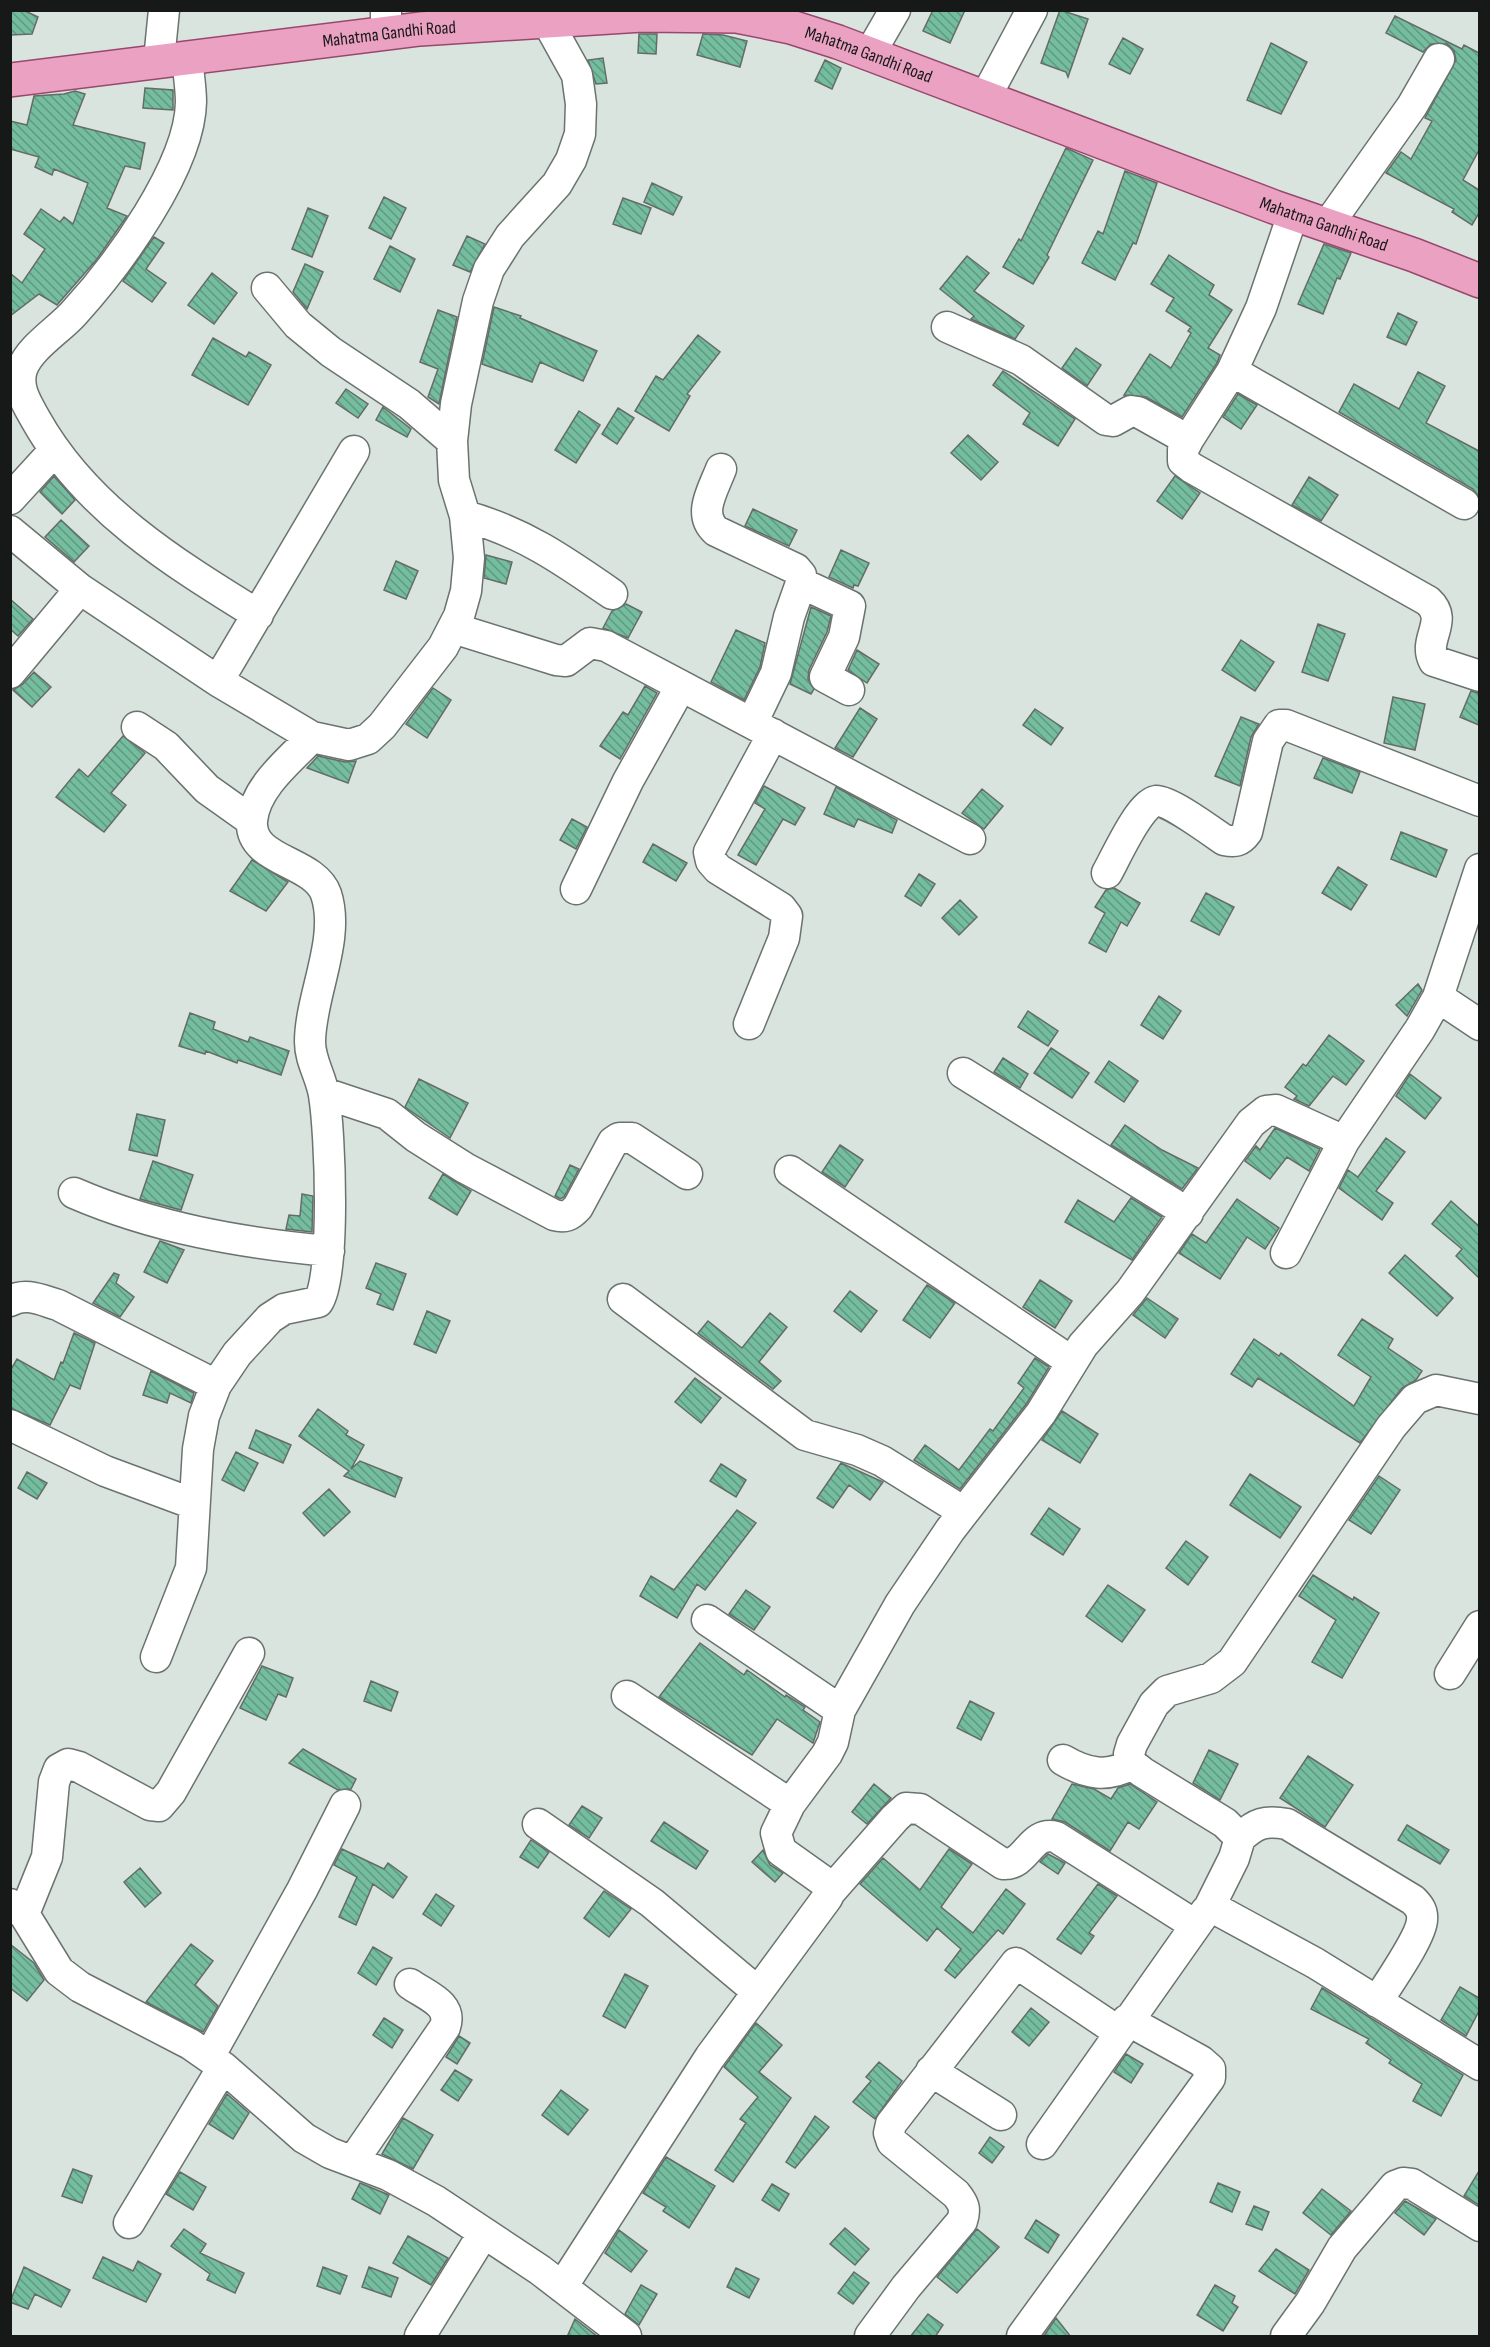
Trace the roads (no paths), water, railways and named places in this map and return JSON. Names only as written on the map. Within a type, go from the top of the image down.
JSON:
[{"type":"main road","name":"Mahatma Gandhi Road","points":[[10,80],[173,58],[386,22],[547,21],[642,13],[776,17],[869,55],[1293,214],[1479,279]]},
{"type":"street","points":[[164,10],[173,58],[191,103],[184,138],[168,177],[147,216],[115,265],[73,314],[29,357],[22,368],[20,381],[22,393],[54,451],[92,493],[165,557],[258,615]]},
{"type":"street","points":[[869,55],[895,10]]},
{"type":"street","points":[[985,98],[1032,10]]},
{"type":"street","points":[[10,531],[80,589],[218,681],[312,737],[349,745],[368,739],[382,726],[443,647],[453,628],[466,591],[469,558],[465,516],[454,480],[452,441],[456,404],[478,301],[489,269],[510,236],[557,184],[571,160],[580,134],[581,104],[577,75],[547,21]]},
{"type":"street","points":[[1327,226],[1412,106],[1439,59]]},
{"type":"street","points":[[1293,214],[1261,308],[1232,371],[1188,440],[1183,450],[1184,461],[1192,468],[1428,601],[1436,608],[1438,617],[1431,647],[1434,661],[1479,676]]},
{"type":"street","points":[[267,288],[298,325],[331,352],[409,404],[452,441]]},
{"type":"street","points":[[948,327],[1021,360],[1107,420],[1113,421],[1131,411],[1138,412],[1188,440]]},
{"type":"street","points":[[1232,371],[1464,504]]},
{"type":"street","points":[[10,499],[54,451]]},
{"type":"street","points":[[218,681],[354,451]]},
{"type":"street","points":[[721,470],[707,506],[705,518],[708,524],[716,531],[796,569],[801,575],[801,584],[789,617],[763,729],[709,852],[711,861],[718,869],[781,908],[787,916],[784,938],[749,1024]]},
{"type":"street","points":[[465,516],[495,524],[528,538],[612,594]]},
{"type":"street","points":[[801,584],[850,606],[844,637],[825,677],[849,690]]},
{"type":"street","points":[[10,674],[80,589]]},
{"type":"street","points":[[453,628],[566,661],[583,646],[598,644],[970,840]]},
{"type":"street","points":[[576,889],[622,791],[681,686]]},
{"type":"street","points":[[1107,873],[1139,815],[1146,805],[1156,801],[1167,804],[1224,840],[1235,842],[1242,839],[1247,832],[1268,741],[1279,725],[1286,725],[1479,801]]},
{"type":"street","points":[[137,727],[166,746],[207,789],[252,821]]},
{"type":"street","points":[[156,1657],[191,1568],[198,1449],[204,1416],[216,1386],[237,1354],[270,1318],[284,1309],[310,1306],[318,1302],[325,1286],[329,1251],[329,1198],[324,1093],[314,1067],[310,1042],[330,915],[326,892],[316,878],[270,853],[256,840],[252,821],[260,796],[272,778],[312,737]]},
{"type":"street","points":[[1286,1253],[1353,1124],[1420,1029],[1438,997],[1479,870]]},
{"type":"street","points":[[1438,997],[1479,1025]]},
{"type":"street","points":[[963,1073],[1188,1214]]},
{"type":"street","points":[[324,1093],[387,1114],[416,1137],[465,1168],[554,1215],[563,1217],[571,1215],[578,1207],[613,1142],[619,1138],[632,1138],[687,1174]]},
{"type":"street","points":[[830,1892],[826,1883],[781,1851],[777,1845],[776,1833],[790,1804],[827,1754],[833,1742],[840,1710],[900,1604],[964,1512],[1022,1439],[1083,1345],[1130,1292],[1251,1123],[1266,1111],[1276,1110],[1344,1141]]},
{"type":"street","points":[[790,1171],[1072,1362]]},
{"type":"street","points":[[74,1193],[110,1208],[213,1236],[329,1251]]},
{"type":"street","points":[[10,1301],[19,1296],[33,1297],[57,1305],[216,1386]]},
{"type":"street","points":[[623,1299],[805,1435],[857,1450],[882,1461],[964,1512]]},
{"type":"street","points":[[1240,1838],[1225,1823],[1132,1764],[1129,1754],[1132,1744],[1154,1704],[1167,1691],[1211,1678],[1232,1662],[1391,1427],[1415,1399],[1436,1390],[1479,1399]]},
{"type":"street","points":[[10,1425],[105,1471],[194,1504]]},
{"type":"street","points":[[707,1620],[840,1710]]},
{"type":"street","points":[[1450,1674],[1479,1626]]},
{"type":"street","points":[[249,1653],[171,1792],[159,1806],[150,1805],[79,1767],[68,1764],[59,1769],[54,1782],[46,1857],[17,1909],[59,1971],[80,1987],[190,2043],[216,2062],[304,2138],[330,2153],[388,2175],[436,2201],[562,2287],[626,2337]]},
{"type":"street","points":[[627,1696],[790,1804]]},
{"type":"street","points":[[1063,1760],[1079,1769],[1101,1774],[1121,1770],[1132,1764]]},
{"type":"street","points":[[129,2223],[216,2062],[345,1805]]},
{"type":"street","points":[[562,2287],[710,2057],[790,1946],[810,1923],[830,1892],[906,1808],[920,1809],[1003,1863],[1011,1864],[1016,1861],[1038,1837],[1047,1835],[1056,1837],[1203,1916],[1315,1963],[1479,2065]]},
{"type":"street","points":[[1042,2144],[1123,2026],[1203,1916],[1234,1858],[1240,1838],[1255,1824],[1269,1820],[1287,1824],[1413,1900],[1421,1908],[1422,1921],[1417,1936],[1377,2002]]},
{"type":"street","points":[[538,1824],[652,1903],[758,1992]]},
{"type":"street","points":[[870,2337],[906,2287],[962,2221],[965,2211],[963,2202],[957,2194],[892,2142],[889,2133],[897,2115],[1016,1963],[1123,2026],[1201,2061],[1210,2069],[1210,2078],[1022,2337]]},
{"type":"street","points":[[353,2161],[445,2027],[448,2018],[447,2010],[441,2004],[410,1984]]},
{"type":"street","points":[[931,2071],[1001,2115]]},
{"type":"street","points":[[1286,2337],[1310,2303],[1342,2248],[1395,2186],[1403,2183],[1412,2184],[1479,2226]]},
{"type":"street","points":[[420,2337],[483,2234]]}]
